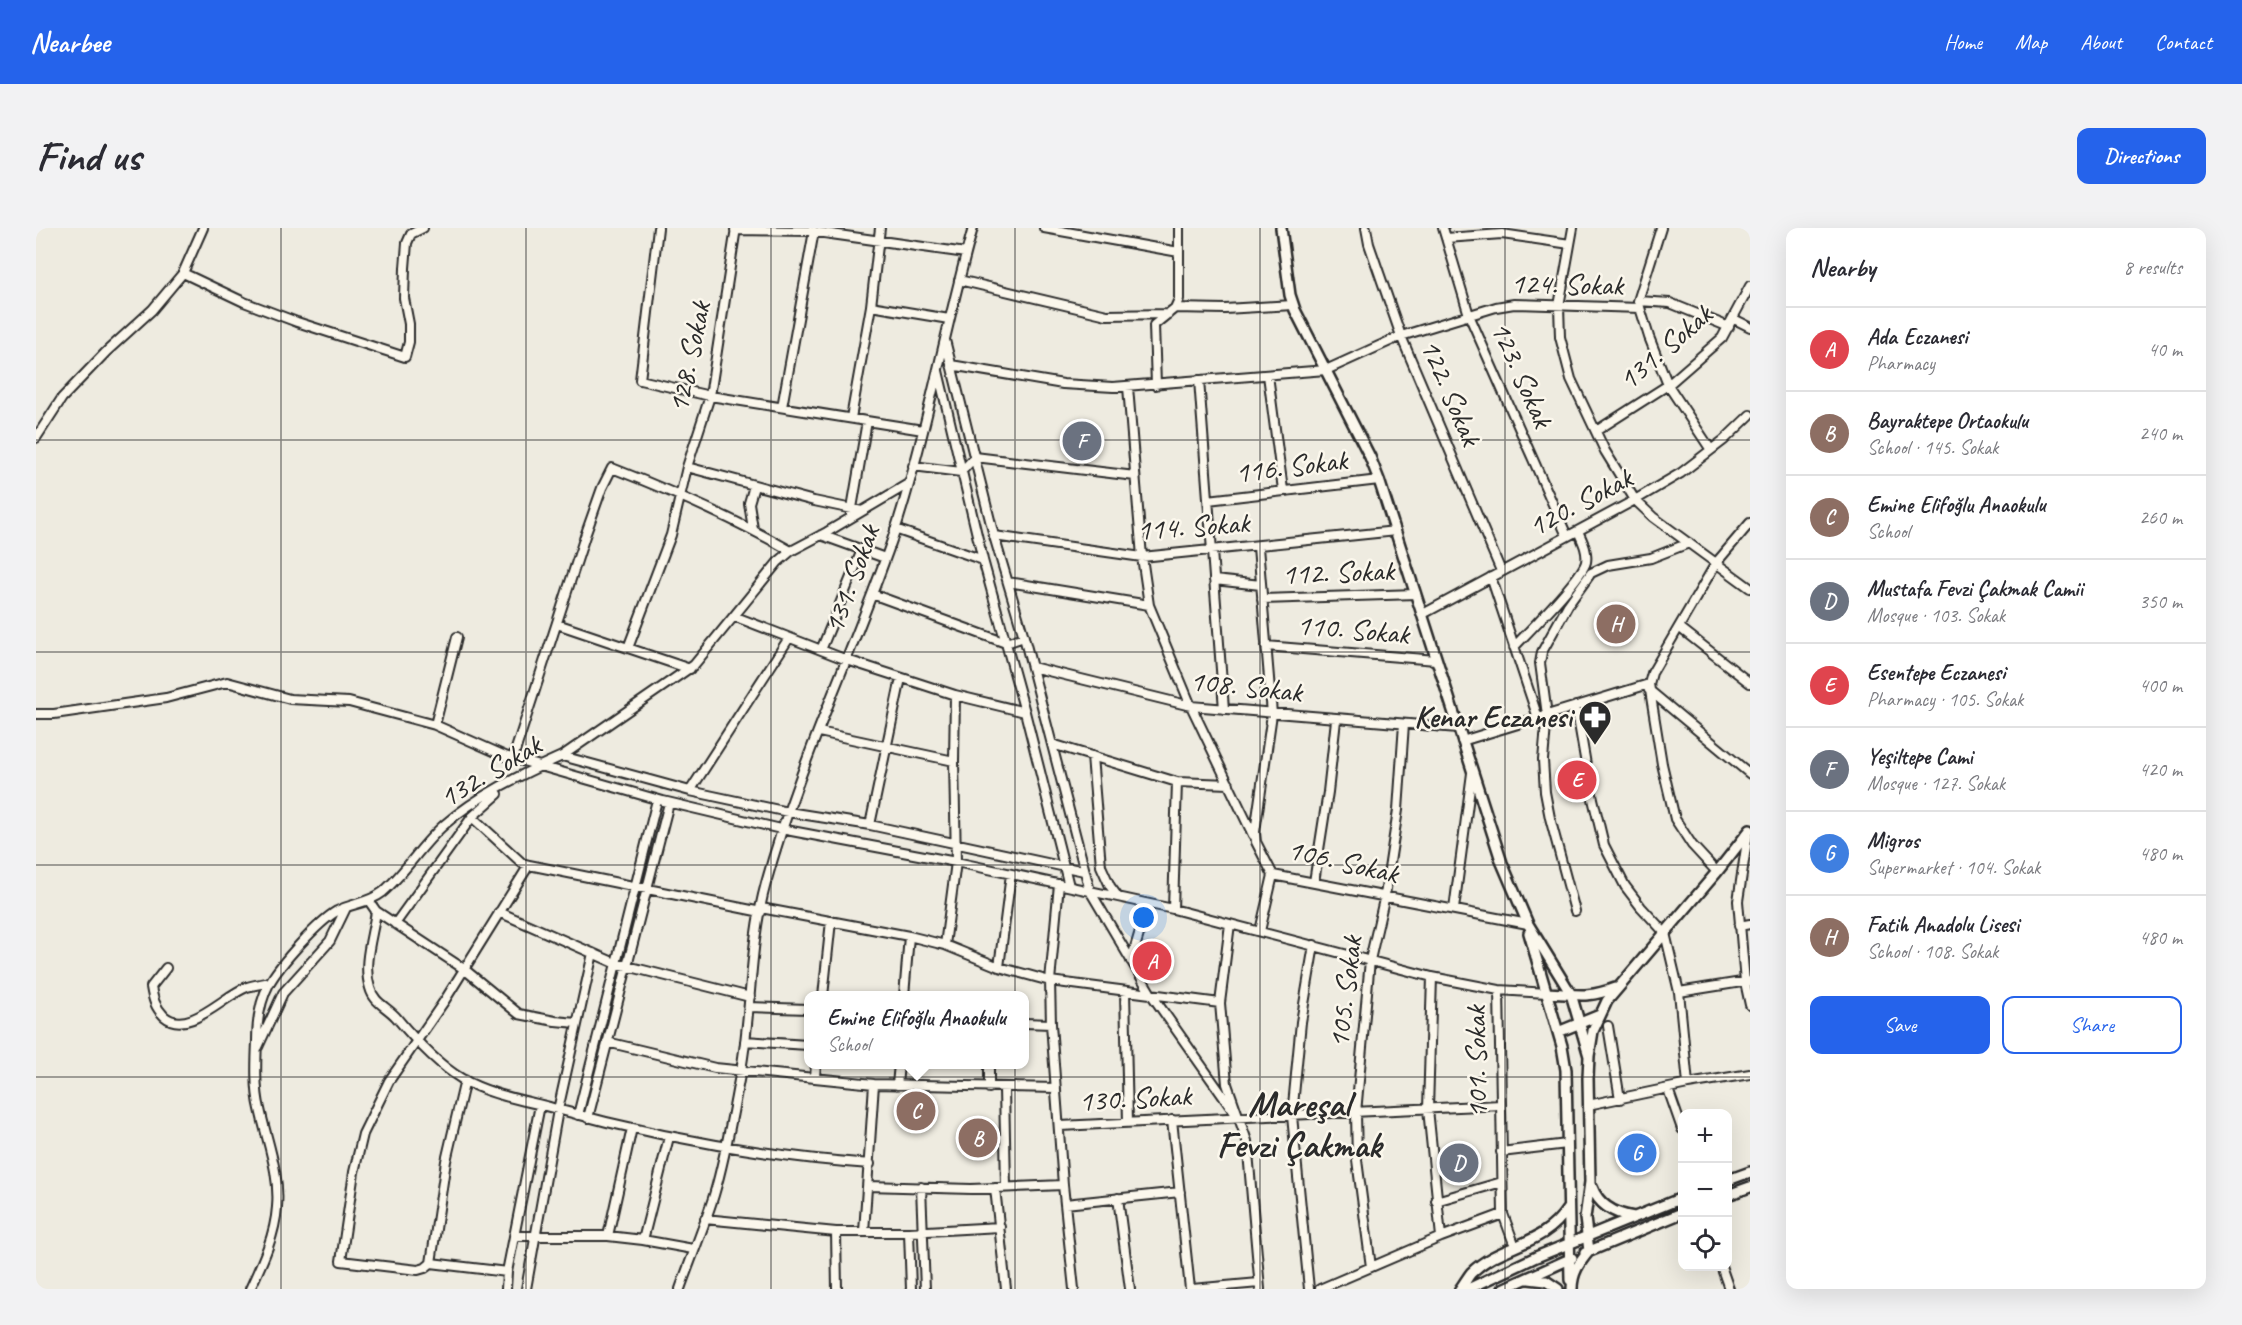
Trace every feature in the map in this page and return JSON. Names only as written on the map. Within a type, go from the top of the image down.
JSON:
[{"type":"main road","points":[[1281,228],[1284,262],[1293,305],[1370,457],[1388,502],[1436,660],[1502,863],[1528,924],[1571,994],[1588,1056]]},
{"type":"main road","points":[[1572,1289],[1578,1264],[1589,1251],[1589,1236],[1585,1218],[1590,1182],[1588,1056],[1593,1030],[1607,1000],[1617,987],[1717,872],[1749,831]]},
{"type":"main road","points":[[1528,924],[1533,951],[1558,1032],[1566,1071],[1568,1260],[1572,1289]]},
{"type":"main road","points":[[1547,993],[1593,996],[1617,987]]},
{"type":"main road","points":[[1558,1032],[1600,1015]]},
{"type":"main road","points":[[1732,1179],[1750,1172]]},
{"type":"main road","points":[[1590,1182],[1600,1203],[1618,1213],[1636,1217]]},
{"type":"main road","points":[[1732,1194],[1750,1187]]},
{"type":"main road","points":[[1468,1289],[1569,1244],[1678,1200]]},
{"type":"main road","points":[[1460,1289],[1471,1274],[1485,1262],[1544,1234],[1559,1222],[1568,1208]]},
{"type":"main road","points":[[1503,1289],[1678,1215]]},
{"type":"main road","points":[[1526,1279],[1546,1281],[1558,1289]]},
{"type":"street","points":[[36,438],[62,398],[107,351],[152,310],[183,273],[203,228]]},
{"type":"street","points":[[183,273],[265,310],[405,357],[409,342],[409,324],[404,298],[407,243],[411,234],[423,228]]},
{"type":"street","points":[[658,228],[640,380],[710,396],[923,430]]},
{"type":"street","points":[[851,418],[871,306],[880,228]]},
{"type":"street","name":"131. Sokak","points":[[680,1289],[714,1194],[741,1070],[761,910],[781,829],[895,529],[923,430],[973,228]]},
{"type":"street","points":[[1044,228],[1179,252]]},
{"type":"street","points":[[1156,385],[1154,325],[1176,308],[1179,299],[1179,228]]},
{"type":"street","name":"122. Sokak","points":[[1366,228],[1369,244],[1401,336],[1501,571]]},
{"type":"street","name":"123. Sokak","points":[[1443,228],[1469,315],[1568,536]]},
{"type":"street","points":[[1573,228],[1558,318],[1564,359],[1596,431],[1635,500],[1653,517],[1750,588]]},
{"type":"street","points":[[1661,228],[1639,304],[1648,337],[1668,385],[1711,450]]},
{"type":"street","points":[[736,229],[814,231],[966,253]]},
{"type":"street","name":"128. Sokak","points":[[628,648],[662,561],[677,515],[687,467],[710,396],[736,229]]},
{"type":"street","points":[[783,407],[814,231]]},
{"type":"street","points":[[1446,238],[1502,231],[1570,244]]},
{"type":"street","points":[[959,280],[1107,315],[1168,314]]},
{"type":"street","name":"131. Sokak","points":[[1596,431],[1668,385],[1722,338],[1750,286]]},
{"type":"street","name":"124. Sokak","points":[[951,365],[1063,384],[1128,387],[1326,370],[1401,336],[1514,304],[1559,306],[1670,303],[1729,327]]},
{"type":"street","points":[[1176,308],[1293,305]]},
{"type":"street","points":[[871,306],[949,319]]},
{"type":"street","points":[[1734,319],[1750,327]]},
{"type":"street","points":[[945,339],[994,536],[1024,637],[1090,891],[1151,994],[1237,1116]]},
{"type":"street","points":[[938,370],[983,560],[1025,712],[1069,886]]},
{"type":"street","points":[[1268,375],[1283,490]]},
{"type":"street","points":[[1199,380],[1224,709]]},
{"type":"street","points":[[1128,387],[1142,557],[1149,605],[1191,706],[1256,842]]},
{"type":"street","name":"120. Sokak","points":[[1423,614],[1681,473],[1750,415]]},
{"type":"street","points":[[851,514],[867,421]]},
{"type":"street","points":[[961,471],[975,457]]},
{"type":"street","points":[[975,457],[1135,476]]},
{"type":"street","points":[[913,466],[961,471]]},
{"type":"street","points":[[687,467],[851,514],[862,512],[908,484]]},
{"type":"street","points":[[513,758],[602,488],[612,468],[680,494],[753,529],[791,551]]},
{"type":"street","name":"116. Sokak","points":[[1208,500],[1379,480]]},
{"type":"street","points":[[753,529],[749,502],[754,486]]},
{"type":"street","name":"132. Sokak","points":[[250,1289],[265,1256],[273,1230],[277,1199],[273,1156],[259,1107],[257,1053],[257,1027],[270,982],[316,928],[337,912],[369,901],[399,877],[444,826],[463,811],[540,766],[562,756],[690,669],[778,562],[791,551],[821,535],[851,514]]},
{"type":"street","points":[[1717,872],[1692,845],[1675,819],[1662,764],[1649,687],[1652,673],[1716,563],[1750,523]]},
{"type":"street","points":[[895,529],[983,560]]},
{"type":"street","name":"114. Sokak","points":[[994,536],[1142,557],[1258,547],[1396,531]]},
{"type":"street","points":[[1514,647],[1576,578],[1585,564],[1587,554],[1578,531]]},
{"type":"street","points":[[821,535],[885,558]]},
{"type":"street","points":[[1575,911],[1545,792],[1543,760],[1547,715],[1540,663],[1542,652],[1584,582],[1598,568],[1651,558],[1689,543]]},
{"type":"street","name":"106. Sokak","points":[[1258,547],[1272,714],[1255,832],[1256,842],[1273,875],[1528,924]]},
{"type":"street","points":[[821,650],[862,550]]},
{"type":"street","points":[[1491,577],[1538,718]]},
{"type":"street","points":[[1214,580],[1261,585]]},
{"type":"street","points":[[1008,582],[1149,605]]},
{"type":"street","points":[[872,594],[1006,643],[1024,637]]},
{"type":"street","name":"112. Sokak","points":[[1262,599],[1416,594]]},
{"type":"street","points":[[735,617],[901,678],[955,695],[1025,712]]},
{"type":"street","points":[[556,624],[690,669]]},
{"type":"street","points":[[1679,627],[1750,683]]},
{"type":"street","points":[[435,725],[458,637]]},
{"type":"street","points":[[690,791],[789,638]]},
{"type":"street","name":"110. Sokak","points":[[1266,646],[1436,660]]},
{"type":"street","name":"108. Sokak","points":[[1032,667],[1191,706],[1336,720],[1458,728]]},
{"type":"street","points":[[870,825],[901,678]]},
{"type":"street","points":[[36,714],[54,714],[166,698],[227,682],[290,699],[349,702],[435,725],[513,758],[669,803],[781,829],[956,862],[1173,909],[1432,977],[1499,990],[1547,993]]},
{"type":"street","points":[[1462,741],[1576,706],[1649,687]]},
{"type":"street","points":[[1649,687],[1750,774]]},
{"type":"street","points":[[945,945],[956,862],[954,843],[955,695]]},
{"type":"street","points":[[1576,706],[1591,792],[1604,844],[1625,886],[1665,933],[1679,992],[1688,1084]]},
{"type":"street","points":[[1314,882],[1336,720]]},
{"type":"street","name":"105. Sokak","points":[[1371,1267],[1357,1160],[1356,1113],[1370,960],[1385,895],[1398,810],[1404,724]]},
{"type":"street","points":[[819,732],[954,761]]},
{"type":"street","points":[[1052,744],[1177,782],[1229,784]]},
{"type":"street","points":[[562,756],[690,791],[788,812],[870,825],[1084,871]]},
{"type":"street","points":[[1092,756],[1101,866],[1118,897]]},
{"type":"street","points":[[1454,909],[1472,772]]},
{"type":"street","points":[[395,924],[472,817],[522,776]]},
{"type":"street","points":[[1173,909],[1177,782]]},
{"type":"street","points":[[578,1115],[657,800]]},
{"type":"street","points":[[588,1118],[669,803]]},
{"type":"street","points":[[472,817],[522,863],[528,865],[909,936],[945,945],[999,968],[1050,981],[1220,1003]]},
{"type":"street","points":[[1749,831],[1738,901],[1739,926],[1750,1005]]},
{"type":"street","points":[[465,1080],[446,1161],[431,1263],[418,1270],[341,1262],[359,1145],[389,1080],[445,1000],[528,865]]},
{"type":"street","points":[[999,968],[1011,874]]},
{"type":"street","points":[[1260,931],[1273,875]]},
{"type":"street","points":[[1059,884],[1050,981],[1051,1024],[1063,1185],[1074,1289]]},
{"type":"street","points":[[369,901],[376,911],[464,969],[519,1014],[544,1020],[577,1023]]},
{"type":"street","points":[[1131,961],[1148,904]]},
{"type":"street","points":[[257,1053],[283,993],[330,941],[346,908]]},
{"type":"street","points":[[376,911],[368,953],[369,987],[379,1005],[392,1012],[439,1061],[465,1080],[504,1096],[669,1137],[797,1158],[870,1164]]},
{"type":"street","points":[[499,912],[615,963],[750,997]]},
{"type":"street","points":[[824,991],[831,921]]},
{"type":"street","points":[[1172,1120],[1191,1289],[1260,1286],[1247,1141],[1227,1084],[1220,1003],[1230,924]]},
{"type":"street","points":[[1739,926],[1750,924]]},
{"type":"street","points":[[904,991],[909,936]]},
{"type":"street","points":[[1309,1289],[1292,1116],[1301,1022],[1314,945]]},
{"type":"street","points":[[526,1289],[558,1110],[593,953]]},
{"type":"street","points":[[166,968],[151,987],[153,1001],[158,1010],[169,1020],[184,1022],[198,1018],[247,987],[270,982]]},
{"type":"street","points":[[1432,977],[1428,1109],[1441,1237]]},
{"type":"street","points":[[1679,992],[1748,982]]},
{"type":"street","name":"101. Sokak","points":[[1499,990],[1503,1214],[1513,1241]]},
{"type":"street","points":[[1125,991],[1128,1122]]},
{"type":"street","points":[[749,1007],[804,1009]]},
{"type":"street","points":[[1029,1023],[1051,1024]]},
{"type":"street","points":[[1608,1026],[1620,1099]]},
{"type":"street","points":[[745,1041],[804,1045]]},
{"type":"street","points":[[608,1042],[715,1068],[874,1084],[1056,1088]]},
{"type":"street","points":[[815,1077],[816,1069]]},
{"type":"street","points":[[897,1085],[899,1069]]},
{"type":"street","points":[[989,1069],[989,1088]]},
{"type":"street","points":[[1588,1105],[1688,1084],[1750,1074]]},
{"type":"street","points":[[864,1232],[874,1084]]},
{"type":"street","points":[[1004,1088],[1006,1187]]},
{"type":"street","points":[[1668,1089],[1678,1116]]},
{"type":"street","points":[[506,1289],[507,1272],[540,1105]]},
{"type":"street","name":"130. Sokak","points":[[1060,1126],[1500,1105]]},
{"type":"street","points":[[608,1236],[632,1128]]},
{"type":"street","points":[[643,1240],[669,1137]]},
{"type":"street","points":[[1501,1152],[1568,1144]]},
{"type":"street","points":[[1436,1201],[1502,1182]]},
{"type":"street","points":[[868,1186],[995,1188],[1063,1185]]},
{"type":"street","points":[[921,1188],[925,1289]]},
{"type":"street","points":[[995,1188],[1006,1289]]},
{"type":"street","points":[[1065,1204],[1180,1192]]},
{"type":"street","points":[[1118,1198],[1130,1289]]},
{"type":"street","points":[[1320,1289],[1441,1237],[1503,1214]]},
{"type":"street","points":[[705,1219],[836,1232],[922,1232],[1000,1227]]},
{"type":"street","points":[[836,1232],[837,1289]]},
{"type":"street","points":[[909,1232],[911,1289]]},
{"type":"street","points":[[514,1236],[608,1236],[693,1249]]},
{"type":"street","points":[[431,1263],[507,1272]]},
{"type":"street","points":[[1723,1271],[1729,1289]]},
{"type":"place","name":"Yeşiltepe Cami","points":[[1082,441]]},
{"type":"place","name":"Fatih Anadolu Lisesi","points":[[1616,624]]},
{"type":"place","name":"Kenar Eczanesi","points":[[1595,746]]},
{"type":"place","name":"Esentepe Eczanesi","points":[[1577,780]]},
{"type":"place","name":"Ada Eczanesi","points":[[1152,961]]},
{"type":"place","name":"Emine Elifoğlu Anaokulu","points":[[916,1111]]},
{"type":"place","name":"Bayraktepe Ortaokulu","points":[[978,1138]]},
{"type":"place","name":"Migros","points":[[1637,1153]]},
{"type":"place","name":"Mustafa Fevzi Çakmak Camii","points":[[1459,1163]]},
{"type":"district","name":"Mareşal Fevzi Çakmak","points":[[1299,1124]]}]
